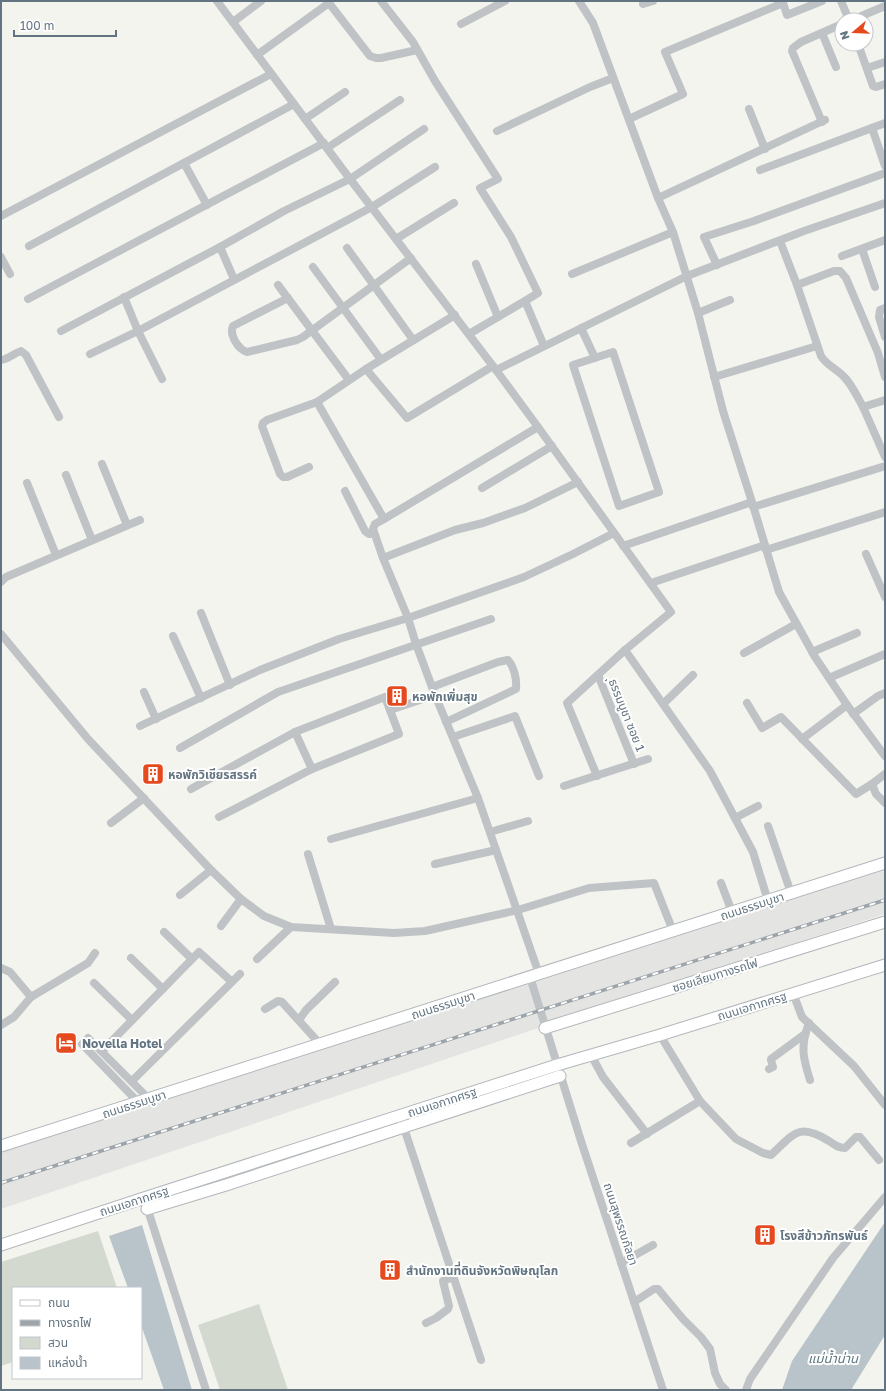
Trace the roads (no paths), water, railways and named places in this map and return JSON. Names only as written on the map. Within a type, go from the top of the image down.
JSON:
[{"type":"main road","name":"ถนนธรรมบูชา","points":[[1,1146],[885,863]]},
{"type":"main road","name":"ซอยเลียบทางรถไฟ","points":[[545,1028],[885,922]]},
{"type":"main road","name":"ถนนเอกาทศรฐ","points":[[1,1245],[557,1065],[660,1035],[885,964]]},
{"type":"main road","points":[[148,1209],[560,1076]]},
{"type":"street","points":[[233,22],[261,1]]},
{"type":"street","points":[[381,1],[412,42],[498,179],[480,188],[511,237],[538,293],[469,334]]},
{"type":"street","points":[[461,24],[505,1]]},
{"type":"street","points":[[579,1],[593,22],[658,198],[673,232],[698,312],[723,412],[779,592],[812,652],[853,714],[885,756]]},
{"type":"street","points":[[643,4],[653,1]]},
{"type":"street","points":[[629,119],[683,94],[665,52],[783,3],[787,15],[822,1]]},
{"type":"street","points":[[841,1],[846,12]]},
{"type":"street","points":[[220,2],[271,74],[495,368],[651,584],[885,512]]},
{"type":"street","points":[[257,55],[329,3],[370,56],[382,58],[417,50]]},
{"type":"street","points":[[871,12],[885,6]]},
{"type":"street","points":[[658,198],[824,121],[792,51],[793,48],[801,42],[834,28]]},
{"type":"street","points":[[822,33],[836,67]]},
{"type":"street","points":[[861,52],[873,86],[876,88],[885,84]]},
{"type":"street","points":[[867,68],[885,62]]},
{"type":"street","points":[[1,216],[271,74]]},
{"type":"street","points":[[497,131],[590,87],[613,78]]},
{"type":"street","points":[[305,119],[345,92]]},
{"type":"street","points":[[28,299],[207,205],[326,146],[400,100]]},
{"type":"street","points":[[29,246],[294,104]]},
{"type":"street","points":[[749,109],[764,149]]},
{"type":"street","points":[[760,170],[885,123]]},
{"type":"street","points":[[872,128],[885,166]]},
{"type":"street","points":[[61,331],[220,247],[284,210],[350,179],[424,130]]},
{"type":"street","points":[[184,163],[207,205]]},
{"type":"street","points":[[90,354],[138,331],[372,207],[435,167]]},
{"type":"street","points":[[716,265],[704,237],[754,221],[885,172]]},
{"type":"street","points":[[396,239],[454,203]]},
{"type":"street","points":[[366,369],[407,418],[495,368],[544,346],[687,276],[885,203]]},
{"type":"street","points":[[572,274],[673,232]]},
{"type":"street","points":[[842,256],[885,240]]},
{"type":"street","points":[[780,241],[797,285],[817,346],[825,362],[848,380],[863,407],[885,456]]},
{"type":"street","points":[[220,247],[234,279]]},
{"type":"street","points":[[347,248],[411,338]]},
{"type":"street","points":[[862,249],[876,287]]},
{"type":"street","points":[[1,257],[10,274]]},
{"type":"street","points":[[288,298],[232,328],[232,335],[241,350],[247,352],[297,340],[411,258]]},
{"type":"street","points":[[476,264],[498,317]]},
{"type":"street","points":[[313,267],[378,357]]},
{"type":"street","points":[[797,285],[834,271],[840,271],[846,278],[881,352],[885,377]]},
{"type":"street","points":[[278,285],[346,376]]},
{"type":"street","points":[[124,297],[138,331],[162,379]]},
{"type":"street","points":[[698,312],[730,300]]},
{"type":"street","points":[[525,301],[544,346]]},
{"type":"street","points":[[885,308],[880,310],[879,317],[885,337]]},
{"type":"street","points":[[309,467],[287,477],[280,474],[262,426],[263,423],[267,420],[317,402],[366,369],[455,315]]},
{"type":"street","points":[[581,328],[595,358]]},
{"type":"street","points":[[714,377],[817,346]]},
{"type":"street","points":[[1,360],[4,360],[16,352],[21,351],[26,355],[59,417]]},
{"type":"street","points":[[613,352],[659,492],[619,506],[573,365],[595,358],[613,352]]},
{"type":"street","points":[[863,407],[885,400]]},
{"type":"street","points":[[317,402],[384,518]]},
{"type":"street","points":[[346,491],[365,532],[369,534],[374,533],[373,529],[375,524],[384,518],[538,428]]},
{"type":"street","points":[[482,488],[552,446]]},
{"type":"street","points":[[102,464],[127,525]]},
{"type":"street","points":[[623,546],[753,505],[885,466]]},
{"type":"street","points":[[66,475],[92,540]]},
{"type":"street","points":[[27,482],[56,555]]},
{"type":"street","points":[[383,558],[455,530],[483,523],[525,508],[578,482]]},
{"type":"street","points":[[1,582],[6,577],[140,520]]},
{"type":"street","name":"ถนนสุพรรณกัลยา","points":[[374,533],[408,618],[433,691],[478,798],[518,910],[545,1028],[663,1390]]},
{"type":"street","points":[[140,726],[260,670],[339,639],[408,618],[524,577],[614,533]]},
{"type":"street","points":[[866,554],[883,586],[885,597]]},
{"type":"street","name":"ุธรรมบูชา ซอย 1","points":[[597,776],[567,703],[625,650],[671,612],[651,584]]},
{"type":"street","points":[[201,613],[230,685]]},
{"type":"street","points":[[180,748],[278,692],[491,619]]},
{"type":"street","points":[[744,653],[796,624]]},
{"type":"street","points":[[812,652],[857,633]]},
{"type":"street","points":[[1,634],[88,739],[211,870],[241,899],[264,916],[291,927],[394,933],[425,931],[518,910],[589,888],[654,883],[673,931]]},
{"type":"street","points":[[173,636],[201,698]]},
{"type":"street","points":[[625,650],[710,772],[753,852],[768,901]]},
{"type":"street","points":[[829,678],[885,654]]},
{"type":"street","points":[[390,710],[498,662],[508,660],[517,682],[516,688],[446,722]]},
{"type":"street","name":"ุธรรมบูชา ซอย 1","points":[[598,675],[634,764]]},
{"type":"street","points":[[663,704],[693,676]]},
{"type":"street","points":[[144,692],[156,719]]},
{"type":"street","points":[[853,714],[878,696],[885,693]]},
{"type":"street","points":[[191,789],[296,732],[385,697],[399,734],[312,769],[219,817]]},
{"type":"street","points":[[747,703],[762,728],[781,717],[856,794],[885,774]]},
{"type":"street","points":[[802,739],[847,705]]},
{"type":"street","points":[[453,737],[515,716],[539,776]]},
{"type":"street","points":[[296,732],[312,769]]},
{"type":"street","name":"ุธรรมบูชา ซอย 1","points":[[564,786],[648,759]]},
{"type":"street","points":[[872,784],[876,794],[885,803]]},
{"type":"street","points":[[111,823],[144,798]]},
{"type":"street","points":[[331,839],[478,798]]},
{"type":"street","points":[[735,818],[758,806]]},
{"type":"street","points":[[490,832],[528,821]]},
{"type":"street","points":[[768,826],[791,893]]},
{"type":"street","points":[[435,864],[496,850]]},
{"type":"street","points":[[308,854],[331,929]]},
{"type":"street","points":[[180,895],[211,870]]},
{"type":"street","points":[[721,883],[732,912]]},
{"type":"street","points":[[221,926],[241,899]]},
{"type":"street","points":[[257,959],[291,927]]},
{"type":"street","points":[[164,932],[192,959]]},
{"type":"street","points":[[102,1051],[199,952],[231,981]]},
{"type":"street","points":[[1,1025],[14,1017],[31,997],[88,963],[95,953]]},
{"type":"street","points":[[131,958],[163,989]]},
{"type":"street","points":[[1,968],[10,972],[31,997]]},
{"type":"street","points":[[132,1081],[231,981],[240,974]]},
{"type":"street","points":[[299,1020],[306,1010],[335,982]]},
{"type":"street","points":[[94,983],[132,1020]]},
{"type":"street","points":[[793,994],[802,1017],[854,1066],[885,1105]]},
{"type":"street","points":[[265,1009],[268,1006],[280,1001],[320,1044]]},
{"type":"street","points":[[809,1023],[805,1034],[803,1053],[810,1080]]},
{"type":"street","points":[[770,1069],[773,1067],[771,1058],[805,1034]]},
{"type":"street","points":[[660,1035],[700,1101],[736,1139],[763,1153],[771,1155],[794,1134],[805,1130],[839,1148],[845,1148],[856,1137],[860,1137],[879,1160]]},
{"type":"street","points":[[138,1102],[82,1044],[88,1038],[149,1099]]},
{"type":"street","points":[[591,1055],[603,1077],[647,1134]]},
{"type":"street","points":[[631,1143],[700,1101]]},
{"type":"street","points":[[400,1116],[481,1360]]},
{"type":"street","points":[[746,1390],[750,1379],[834,1258],[885,1197]]},
{"type":"street","points":[[144,1198],[206,1390]]},
{"type":"street","points":[[621,1263],[653,1245]]},
{"type":"street","points":[[426,1323],[448,1309],[449,1306],[443,1281],[453,1277]]},
{"type":"street","points":[[634,1302],[654,1289],[658,1289],[683,1319],[702,1337],[710,1350],[715,1373],[720,1384],[726,1390]]},
{"type":"water","name":"แม่น้ำน่าน","points":[[885,1222],[885,1335],[851,1390],[782,1390],[792,1361]]},
{"type":"water","points":[[142,1225],[192,1390],[164,1390],[142,1328],[142,1287],[128,1287],[109,1236]]},
{"type":"railway","points":[[1,1183],[885,900]]},
{"type":"place","name":"หอพักเพิ่มสุข","points":[[397,696]]},
{"type":"place","name":"หอพักวิเชียรสรรค์","points":[[153,774]]},
{"type":"place","name":"Novella Hotel","points":[[66,1043]]},
{"type":"place","name":"โรงสีข้าวภัทรพันธ์","points":[[765,1235]]},
{"type":"place","name":"สำนักงานที่ดินจังหวัดพิษณุโลก","points":[[390,1270]]}]
